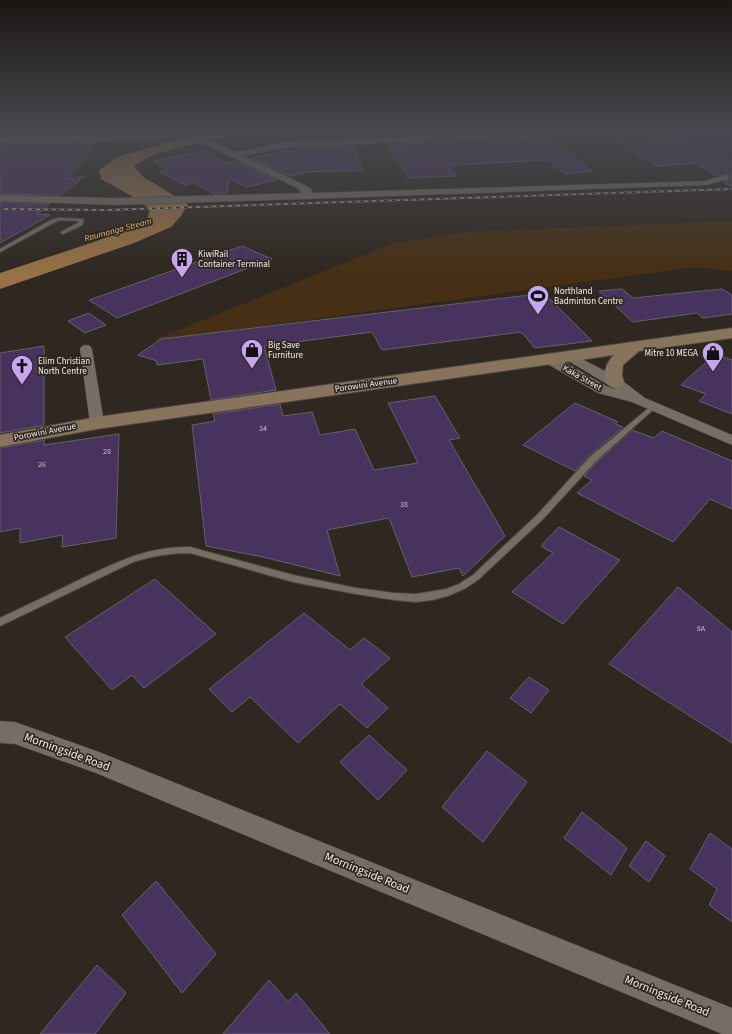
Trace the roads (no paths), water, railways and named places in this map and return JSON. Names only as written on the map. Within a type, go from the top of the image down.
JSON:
[{"type":"main road","name":"Porowini Avenue","points":[[0,441],[97,423],[732,333]]},
{"type":"main road","points":[[615,382],[613,373],[616,361],[634,347]]},
{"type":"street","points":[[285,178],[303,187],[308,191],[308,196]]},
{"type":"street","points":[[0,198],[134,201],[706,183],[724,178]]},
{"type":"street","points":[[86,349],[97,423]]},
{"type":"street","name":"Kaka Street","points":[[569,356],[615,382],[640,401]]},
{"type":"street","name":"Kaka Street","points":[[549,359],[603,390],[640,401],[732,440]]},
{"type":"street","name":"Morningside Road","points":[[0,732],[16,733],[99,763],[732,1023]]},
{"type":"lane","points":[[0,251],[53,221],[59,219],[82,220],[80,224],[63,234]]},
{"type":"lane","points":[[0,622],[130,560],[145,555],[174,549],[190,550],[322,585],[374,594],[417,598],[447,593],[468,584],[476,577],[540,518],[593,459],[653,407]]},
{"type":"railway","points":[[0,209],[107,210],[732,189]]},
{"type":"place","name":"KiwiRail Container Terminal","points":[[182,278]]},
{"type":"place","name":"Northland Badminton Centre","points":[[538,316]]},
{"type":"place","name":"Big Save Furniture","points":[[252,370]]},
{"type":"place","name":"Mitre 10 MEGA","points":[[713,372]]},
{"type":"place","name":"Elim Christian North Centre","points":[[22,386]]},
{"type":"water label","name":"Raumanga Stream","points":[[118,230]]}]
